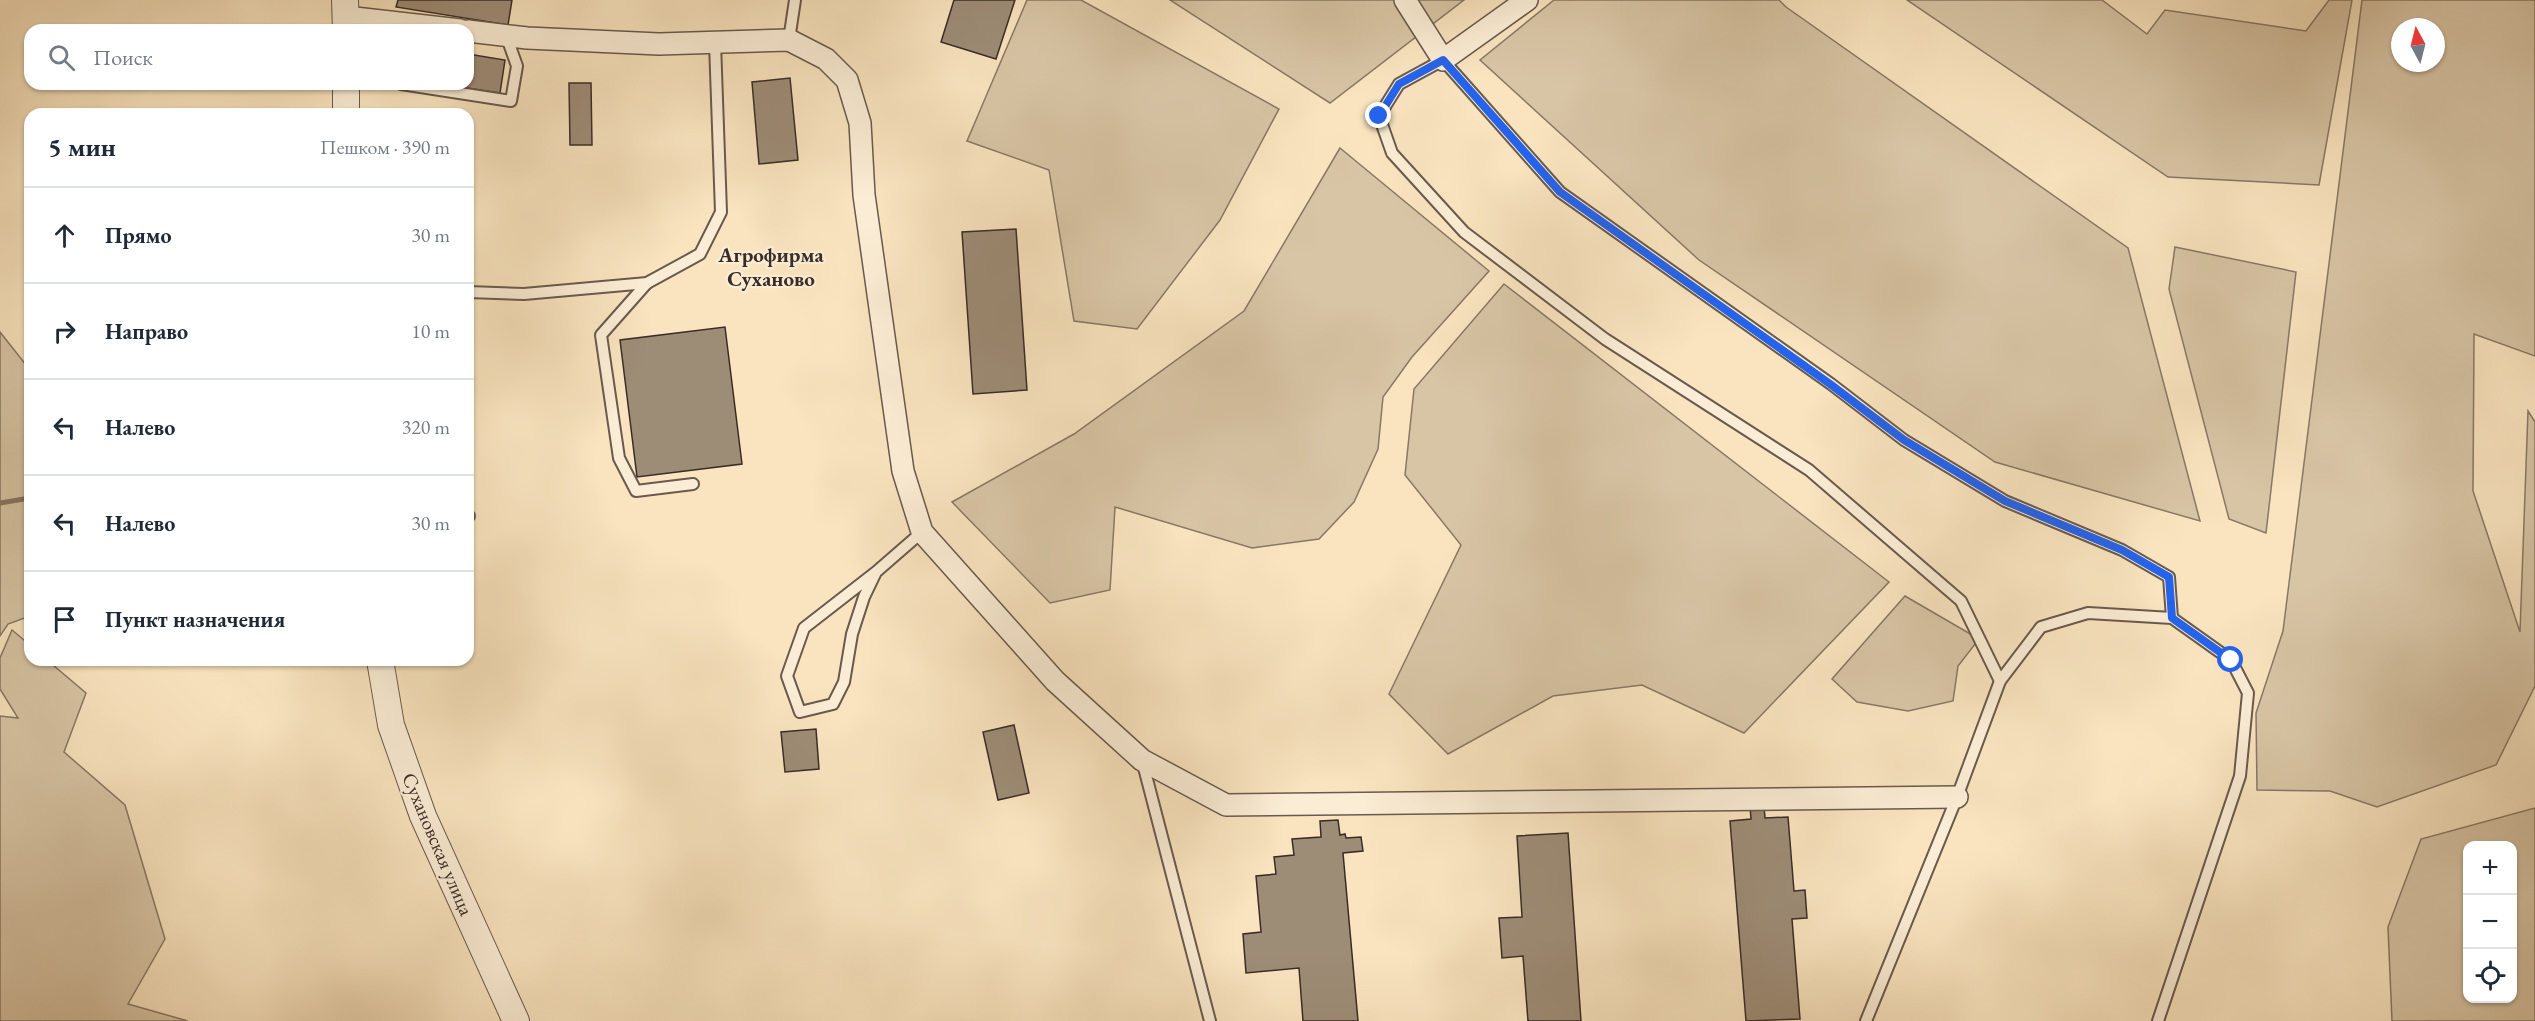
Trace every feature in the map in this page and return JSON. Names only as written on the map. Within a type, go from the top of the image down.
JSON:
[{"type":"street","points":[[1406,0],[1443,60],[1527,0]]},
{"type":"street","points":[[346,16],[411,24]]},
{"type":"street","points":[[474,32],[659,44],[789,40],[826,59],[847,81],[860,123],[864,195],[903,471],[922,532],[1055,681],[1142,760],[1226,805],[1958,797]]},
{"type":"street","points":[[346,108],[347,90]]},
{"type":"street","name":"Сухановская улица","points":[[381,666],[391,725],[423,816],[516,1021]]},
{"type":"lane","points":[[789,40],[795,0]]},
{"type":"lane","points":[[440,90],[511,101],[517,66],[506,35]]},
{"type":"lane","points":[[693,483],[636,490],[619,458],[601,335],[647,283],[700,254],[721,212],[715,43]]},
{"type":"lane","points":[[2000,681],[1961,601],[1809,470],[1605,339],[1464,232],[1392,153],[1379,116],[1399,84],[1443,60],[1560,192],[1830,384],[1904,440],[2005,501],[2122,550],[2169,577],[2172,618]]},
{"type":"lane","points":[[474,292],[524,294],[647,283]]},
{"type":"lane","points":[[876,572],[864,597],[852,634],[844,682],[833,704],[800,712],[787,676],[804,628],[876,572],[922,532]]},
{"type":"lane","points":[[1866,1021],[1958,797],[2000,681],[2041,627],[2088,613],[2172,618],[2231,660],[2248,693],[2240,776],[2158,1021]]},
{"type":"lane","points":[[1142,760],[1210,1021]]},
{"type":"shaded area","points":[[1027,0],[1081,0],[1279,109],[1220,220],[1137,329],[1074,321],[1049,170],[967,141]]},
{"type":"shaded area","points":[[1170,0],[1464,0],[1330,103]]},
{"type":"shaded area","points":[[1554,0],[1779,0],[2128,248],[2200,521],[1995,462],[1699,260],[1480,60]]},
{"type":"shaded area","points":[[1907,0],[2102,0],[2147,34],[2165,10],[2306,31],[2329,0],[2352,0],[2319,185],[2168,177]]},
{"type":"shaded area","points":[[2362,0],[2535,0],[2535,356],[2474,334],[2473,491],[2520,632],[2528,411],[2535,422],[2535,686],[2496,765],[2377,807],[2330,791],[2257,790],[2256,713],[2283,631]]},
{"type":"shaded area","points":[[1340,148],[1489,271],[1412,357],[1383,397],[1378,449],[1354,502],[1319,539],[1252,548],[1115,507],[1110,590],[1050,603],[952,502],[1074,434],[1244,311]]},
{"type":"shaded area","points":[[2175,247],[2296,272],[2266,533],[2229,519],[2169,289]]},
{"type":"shaded area","points":[[1504,284],[1889,582],[1744,733],[1642,685],[1553,696],[1448,754],[1389,694],[1461,545],[1405,475],[1414,389]]},
{"type":"shaded area","points":[[0,332],[24,362],[24,618],[8,624],[0,636]]},
{"type":"shaded area","points":[[1905,596],[1979,639],[1958,666],[1953,701],[1908,711],[1857,702],[1832,679]]},
{"type":"shaded area","points":[[12,630],[24,640],[24,666],[54,666],[86,693],[64,752],[125,805],[165,939],[128,1004],[188,1021],[0,1021],[0,716],[18,718],[0,689],[0,658]]},
{"type":"shaded area","points":[[2535,808],[2535,1021],[2392,1021],[2388,927],[2421,839]]},
{"type":"building","points":[[398,0],[512,0],[508,25],[396,7]]},
{"type":"building","points":[[954,0],[1015,0],[996,59],[941,42]]},
{"type":"building","points":[[474,55],[505,60],[500,93],[474,89]]},
{"type":"building","points":[[790,78],[798,160],[759,164],[752,82]]},
{"type":"building","points":[[569,83],[591,83],[592,145],[570,145]]},
{"type":"building","points":[[1016,229],[1027,390],[973,394],[962,232]]},
{"type":"building","points":[[725,327],[742,464],[637,477],[620,340]]},
{"type":"building","points":[[1014,725],[1029,793],[998,800],[983,732]]},
{"type":"building","points":[[816,729],[819,769],[785,772],[781,732]]},
{"type":"building","points":[[1764,806],[1765,818],[1788,817],[1794,891],[1805,890],[1807,918],[1792,919],[1800,1019],[1746,1021],[1730,821],[1751,819],[1750,807]]},
{"type":"building","points":[[1338,820],[1340,835],[1345,834],[1346,838],[1361,837],[1363,851],[1343,853],[1358,1021],[1303,1021],[1299,968],[1246,973],[1243,934],[1261,932],[1256,876],[1276,874],[1274,857],[1294,855],[1292,839],[1321,837],[1320,821]]},
{"type":"building","points":[[1568,833],[1581,1021],[1528,1021],[1523,956],[1502,958],[1499,918],[1522,917],[1517,836]]},
{"type":"waterway","points":[[0,503],[24,499]]},
{"type":"district","name":"Агрофирма Суханово","points":[[771,266]]},
{"type":"route","points":[[1379,116],[1399,84],[1443,60],[1560,192],[1830,384],[1904,440],[2005,501],[2122,550],[2169,577],[2172,618],[2231,660]]}]
